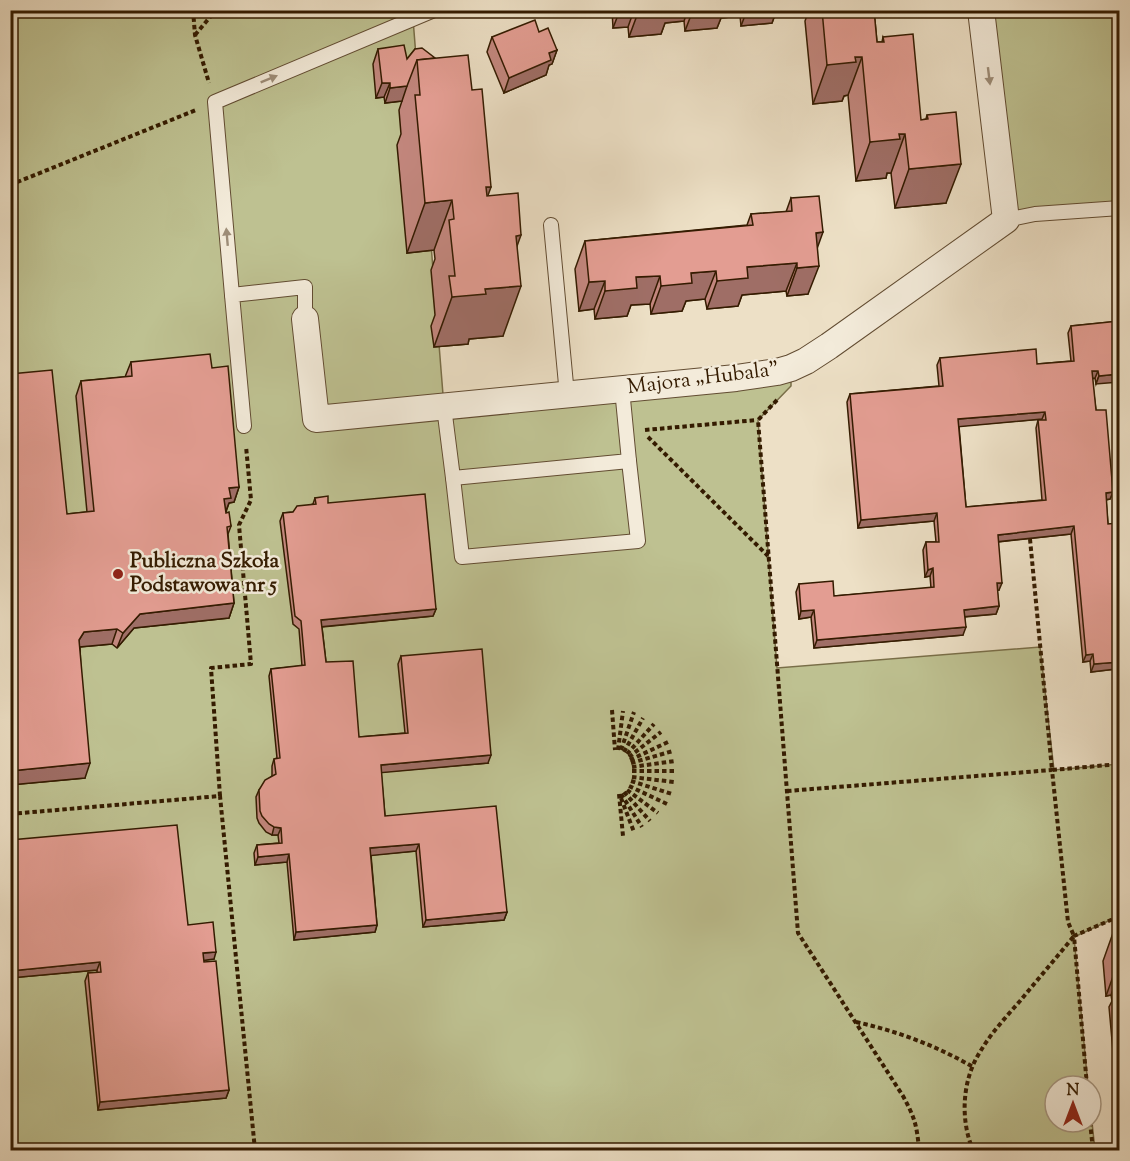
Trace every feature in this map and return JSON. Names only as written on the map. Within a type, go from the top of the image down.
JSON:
[{"type":"street","points":[[981,10],[1006,220]]},
{"type":"street","name":"Majora „Hubala”","points":[[305,319],[316,418],[745,377],[792,368],[829,346],[1006,220]]},
{"type":"lane","points":[[244,426],[215,102],[434,10]]},
{"type":"lane","points":[[1006,220],[1035,214],[1119,208]]},
{"type":"lane","points":[[551,225],[567,394]]},
{"type":"lane","points":[[232,295],[304,287],[305,319]]},
{"type":"lane","points":[[444,407],[462,557],[638,541],[622,389]]},
{"type":"lane","points":[[453,478],[629,460]]},
{"type":"path","points":[[10,186],[215,102],[195,35],[193,10]]},
{"type":"path","points":[[195,35],[216,10]]},
{"type":"path","points":[[768,557],[642,431],[758,420],[791,387],[792,368]]},
{"type":"path","points":[[758,420],[798,933],[903,1096],[918,1130],[919,1150]]},
{"type":"path","points":[[244,426],[251,500],[239,525],[251,664],[211,668],[220,796],[255,1150]]},
{"type":"path","points":[[1030,539],[1068,922],[1074,936],[1086,1074]]},
{"type":"path","points":[[612,710],[642,827]]},
{"type":"path","points":[[623,711],[626,771],[634,832]]},
{"type":"path","points":[[623,836],[626,771],[634,712]]},
{"type":"path","points":[[644,718],[626,771],[650,821]]},
{"type":"path","points":[[626,771],[654,724]]},
{"type":"path","points":[[626,771],[662,732]]},
{"type":"path","points":[[626,771],[668,742]]},
{"type":"path","points":[[626,771],[672,751]]},
{"type":"path","points":[[626,771],[675,761]]},
{"type":"path","points":[[787,791],[1119,764]]},
{"type":"path","points":[[626,771],[675,771]]},
{"type":"path","points":[[626,771],[674,782]]},
{"type":"path","points":[[626,771],[672,794]]},
{"type":"path","points":[[626,771],[667,804]]},
{"type":"path","points":[[626,771],[658,813]]},
{"type":"path","points":[[10,814],[220,796]]},
{"type":"path","points":[[973,1150],[966,1131],[965,1110],[967,1085],[978,1053],[1074,936],[1119,916]]},
{"type":"path","points":[[855,1022],[904,1035],[954,1056],[972,1067]]},
{"type":"path","points":[[1091,1134],[1093,1150]]},
{"type":"green space","points":[[10,11],[410,11],[413,19],[444,407],[791,368],[791,386],[758,420],[777,668],[1040,647],[1054,770],[1119,764],[1119,916],[1074,937],[1087,1074],[1043,1074],[1043,1134],[1093,1134],[1095,1150],[11,1150]]},
{"type":"green space","points":[[981,11],[1119,11],[1119,208],[1006,220]]},
{"type":"building","points":[[822,10],[874,10],[877,42],[884,42],[883,37],[913,34],[921,120],[928,119],[927,115],[956,112],[961,164],[909,169],[905,134],[899,134],[900,139],[870,142],[862,57],[855,57],[856,62],[827,65]]},
{"type":"building","points":[[535,20],[539,32],[548,28],[557,50],[549,53],[551,60],[509,78],[492,37]]},
{"type":"building","points":[[404,45],[407,59],[415,49],[422,48],[435,58],[417,60],[407,86],[390,88],[390,83],[382,83],[378,49]]},
{"type":"building","points":[[468,55],[472,90],[482,89],[491,187],[486,187],[487,196],[518,193],[521,235],[516,236],[521,286],[485,289],[486,294],[452,297],[449,276],[455,276],[449,220],[454,219],[452,200],[425,203],[415,95],[420,95],[417,60]]},
{"type":"building","points":[[819,196],[823,232],[816,233],[819,266],[797,268],[797,263],[747,267],[748,278],[717,281],[716,271],[691,273],[692,283],[661,286],[660,276],[636,277],[637,288],[605,291],[605,281],[589,282],[585,241],[753,225],[751,214],[792,211],[791,198]]},
{"type":"building","points":[[1119,321],[1119,374],[1099,376],[1098,371],[1092,371],[1096,410],[1106,410],[1113,492],[1106,493],[1108,524],[1119,523],[1119,662],[1094,664],[1093,654],[1086,655],[1074,526],[998,535],[1002,583],[997,583],[999,606],[964,610],[966,627],[817,640],[814,610],[801,611],[799,584],[833,581],[834,596],[934,587],[933,568],[928,570],[926,542],[939,542],[937,513],[861,520],[850,394],[943,386],[940,358],[1036,349],[1037,364],[1074,361],[1071,326]],"holes":[[[1045,412],[1046,420],[1038,420],[1046,500],[966,507],[958,419]]]},
{"type":"building","name":"Publiczna Szkoła Podstawowa nr 5","points":[[210,354],[212,368],[228,366],[239,487],[229,488],[231,498],[224,499],[231,526],[227,527],[234,603],[140,614],[123,633],[117,629],[84,632],[79,640],[90,763],[10,771],[10,374],[52,370],[67,514],[94,511],[81,381],[132,376],[131,362]]},
{"type":"building","points":[[425,494],[436,609],[321,620],[326,662],[353,661],[359,737],[408,733],[401,656],[482,649],[491,755],[381,765],[385,816],[496,806],[507,912],[426,920],[419,844],[370,848],[377,925],[296,932],[289,854],[258,857],[257,845],[282,843],[281,828],[269,824],[260,811],[259,790],[265,780],[276,774],[274,759],[280,758],[271,669],[305,665],[301,621],[295,616],[283,513],[293,512],[297,506],[316,504],[315,498],[328,496],[328,503]]},
{"type":"building","points":[[177,825],[188,925],[213,922],[216,952],[203,953],[204,962],[216,961],[229,1090],[100,1102],[88,973],[101,972],[100,962],[10,971],[10,840]]},
{"type":"building","points":[[1119,932],[1119,967],[1116,968],[1113,933]]},
{"type":"place","name":"Publiczna Szkoła Podstawowa nr 5","points":[[118,574]]}]
